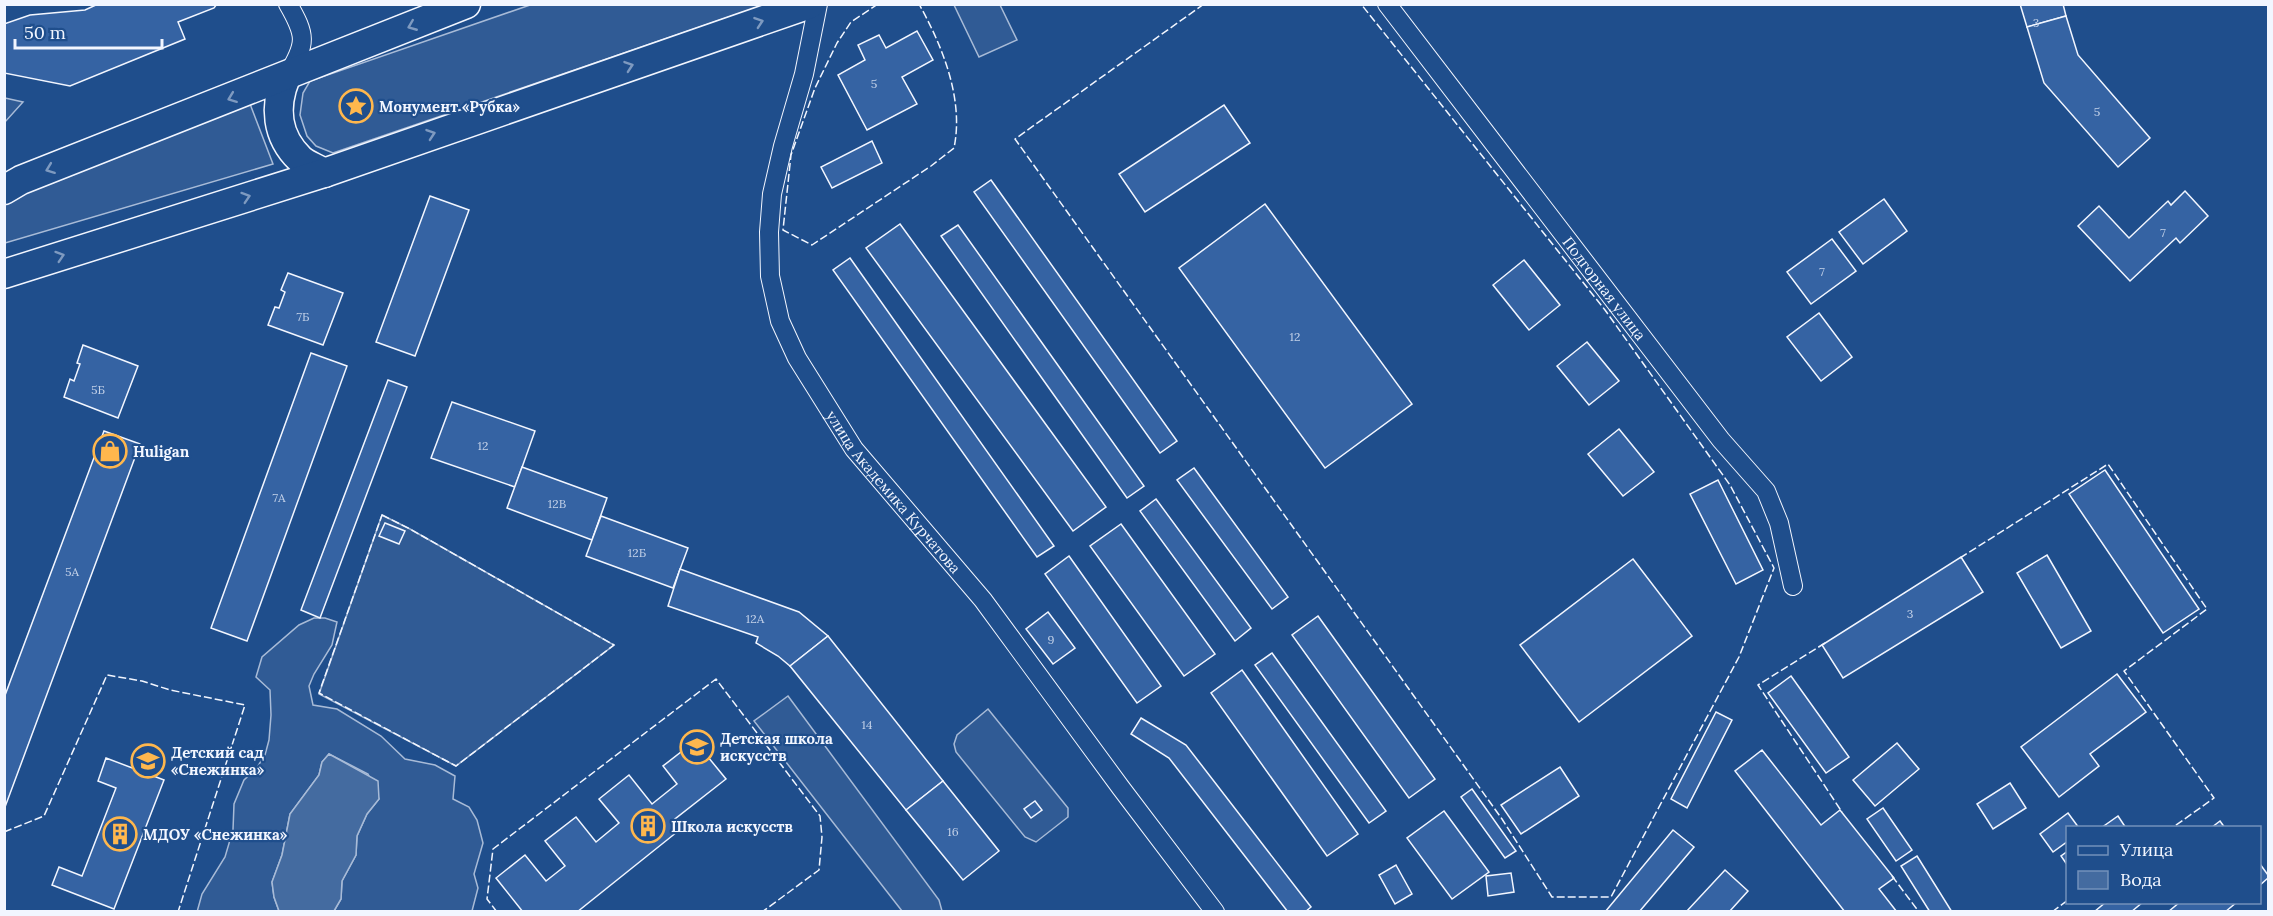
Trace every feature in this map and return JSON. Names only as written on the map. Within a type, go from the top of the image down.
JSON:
[{"type":"main road","points":[[4,190],[21,180],[466,4]]},
{"type":"main road","points":[[4,274],[324,173],[810,4]]},
{"type":"main road","points":[[286,76],[278,98],[284,138],[301,160],[324,173]]},
{"type":"street","points":[[286,76],[301,54],[303,44],[302,33],[288,4]]},
{"type":"street","name":"улица Академика Курчатова","points":[[818,4],[804,74],[772,194],[768,232],[770,276],[780,321],[797,358],[855,450],[982,600],[1215,912]]},
{"type":"street","name":"Подгорная улица","points":[[1387,4],[1721,440],[1766,491],[1776,515],[1793,586]]},
{"type":"shaded area","points":[[530,5],[764,5],[333,153],[316,146],[307,136],[300,115],[303,93],[310,81]]},
{"type":"shaded area","points":[[954,5],[1000,5],[1017,40],[979,57]]},
{"type":"shaded area","points":[[247,96],[273,164],[5,243],[5,196]]},
{"type":"shaded area","points":[[4,98],[23,102],[5,122]]},
{"type":"shaded area","points":[[382,515],[614,645],[456,766],[319,694]]},
{"type":"shaded area","points":[[314,618],[325,618],[337,622],[332,645],[309,686],[313,705],[337,709],[381,736],[405,759],[435,765],[455,776],[453,799],[469,807],[477,820],[483,843],[474,874],[478,888],[472,911],[334,911],[341,899],[342,881],[356,855],[357,836],[367,814],[379,799],[368,774],[329,754],[322,762],[319,775],[290,814],[282,855],[272,882],[279,911],[197,912],[202,894],[225,857],[233,830],[234,804],[244,780],[256,769],[265,755],[269,740],[270,690],[256,677],[262,657],[299,625]]},
{"type":"shaded area","points":[[788,696],[939,900],[942,911],[902,911],[754,721]]},
{"type":"shaded area","points":[[988,709],[1068,808],[1068,817],[1036,842],[1025,837],[956,752],[954,744],[957,735]]},
{"type":"water","points":[[329,754],[378,781],[379,799],[367,814],[357,836],[356,855],[342,881],[341,899],[334,911],[279,911],[272,882],[282,855],[290,814],[319,775],[322,762]]},
{"type":"building","points":[[98,4],[217,4],[214,8],[178,22],[185,39],[70,86],[4,73],[4,24],[30,15],[85,10]]},
{"type":"building","points":[[2020,4],[2063,4],[2066,16],[2027,27]]},
{"type":"building","points":[[2066,16],[2078,55],[2150,138],[2118,167],[2044,83],[2027,27]]},
{"type":"building","points":[[917,31],[933,60],[902,77],[917,104],[867,130],[838,75],[865,60],[858,45],[879,35],[886,48]]},
{"type":"building","points":[[1224,105],[1250,143],[1145,212],[1119,174]]},
{"type":"building","points":[[872,141],[882,163],[832,188],[821,167]]},
{"type":"building","points":[[991,180],[1177,441],[1160,453],[974,192]]},
{"type":"building","points":[[2185,191],[2208,216],[2180,243],[2176,238],[2130,281],[2078,226],[2099,206],[2129,238],[2168,201],[2171,205]]},
{"type":"building","points":[[430,196],[469,210],[415,356],[376,342]]},
{"type":"building","points":[[1884,199],[1907,231],[1863,264],[1839,232]]},
{"type":"building","points":[[1265,204],[1412,404],[1325,468],[1179,268]]},
{"type":"building","points":[[900,224],[1106,507],[1073,531],[866,248]]},
{"type":"building","points":[[958,225],[1144,486],[1127,498],[941,236]]},
{"type":"building","points":[[1832,239],[1856,271],[1811,304],[1787,272]]},
{"type":"building","points":[[850,258],[1054,546],[1037,557],[833,270]]},
{"type":"building","points":[[1524,260],[1560,305],[1529,330],[1493,285]]},
{"type":"building","points":[[288,273],[343,293],[323,345],[268,325],[275,307],[279,308],[285,292],[281,290]]},
{"type":"building","points":[[1819,313],[1852,357],[1821,381],[1787,337]]},
{"type":"building","points":[[1587,342],[1619,381],[1589,405],[1557,366]]},
{"type":"building","points":[[83,345],[138,366],[118,418],[64,397],[70,379],[74,381]]},
{"type":"building","points":[[311,353],[347,366],[247,641],[211,628]]},
{"type":"building","points":[[388,380],[407,387],[320,618],[301,610]]},
{"type":"building","points":[[452,402],[535,431],[515,487],[431,458]]},
{"type":"building","points":[[1619,429],[1654,472],[1623,496],[1588,454]]},
{"type":"building","points":[[104,431],[140,444],[5,807],[4,698]]},
{"type":"building","points":[[522,467],[607,498],[592,540],[507,508]]},
{"type":"building","points":[[1194,468],[1288,597],[1272,609],[1177,480]]},
{"type":"building","points":[[2105,470],[2199,609],[2163,633],[2069,494]]},
{"type":"building","points":[[1718,480],[1763,570],[1736,584],[1690,494]]},
{"type":"building","points":[[1156,499],[1251,628],[1235,641],[1140,511]]},
{"type":"building","points":[[601,516],[688,548],[673,588],[586,556]]},
{"type":"building","points":[[385,523],[405,531],[399,544],[379,536]]},
{"type":"building","points":[[1121,524],[1215,654],[1184,676],[1090,546]]},
{"type":"building","points":[[2047,555],[2091,631],[2061,648],[2017,573]]},
{"type":"building","points":[[1069,556],[1161,686],[1137,703],[1045,574]]},
{"type":"building","points":[[1961,557],[1983,592],[1843,678],[1822,645]]},
{"type":"building","points":[[1633,559],[1692,636],[1579,722],[1520,645]]},
{"type":"building","points":[[680,569],[799,612],[828,636],[790,666],[756,643],[758,637],[668,606]]},
{"type":"building","points":[[1048,612],[1075,648],[1053,664],[1026,629]]},
{"type":"building","points":[[1318,616],[1435,779],[1409,798],[1292,635]]},
{"type":"building","points":[[828,636],[943,781],[906,810],[790,666]]},
{"type":"building","points":[[1272,653],[1386,811],[1369,823],[1255,665]]},
{"type":"building","points":[[1242,670],[1358,834],[1327,856],[1211,693]]},
{"type":"building","points":[[2117,674],[2146,712],[2090,754],[2099,766],[2059,797],[2021,747]]},
{"type":"building","points":[[1791,676],[1849,757],[1826,773],[1768,693]]},
{"type":"building","points":[[1716,712],[1732,720],[1687,808],[1671,799]]},
{"type":"building","points":[[1141,718],[1186,745],[1311,907],[1305,912],[1288,912],[1169,758],[1131,734]]},
{"type":"building","name":"Школа искусств","points":[[695,741],[726,779],[675,819],[682,828],[577,912],[523,912],[496,878],[525,855],[546,881],[565,866],[545,841],[576,817],[596,842],[619,823],[599,799],[629,775],[652,804],[677,784],[663,766]]},
{"type":"building","points":[[1897,743],[1919,769],[1875,806],[1853,780]]},
{"type":"building","points":[[1762,750],[1821,825],[1840,810],[1894,878],[1879,889],[1897,912],[1845,912],[1735,771]]},
{"type":"building","name":"МДОУ «Снежинка»","points":[[106,758],[164,780],[114,909],[52,885],[59,867],[82,876],[116,788],[98,781]]},
{"type":"building","points":[[1560,767],[1579,796],[1521,834],[1501,805]]},
{"type":"building","points":[[943,781],[999,851],[963,880],[906,810]]},
{"type":"building","points":[[2010,783],[2026,808],[1993,829],[1977,804]]},
{"type":"building","points":[[1472,789],[1516,851],[1505,858],[1461,797]]},
{"type":"building","points":[[1035,801],[1042,810],[1031,818],[1024,809]]},
{"type":"building","points":[[1883,808],[1912,850],[1896,861],[1867,819]]},
{"type":"building","points":[[1444,811],[1489,872],[1452,899],[1407,838]]},
{"type":"building","points":[[2068,813],[2078,826],[2066,826],[2066,842],[2053,852],[2040,834]]},
{"type":"building","points":[[2118,816],[2125,826],[2104,826]]},
{"type":"building","points":[[2220,821],[2224,826],[2214,826]]},
{"type":"building","points":[[1673,830],[1694,847],[1639,912],[1605,912]]},
{"type":"building","points":[[2066,852],[2066,863],[2061,856]]},
{"type":"building","points":[[1917,856],[1952,912],[1930,912],[1901,866]]},
{"type":"building","points":[[1396,865],[1412,894],[1395,904],[1379,875]]},
{"type":"building","points":[[2261,865],[2268,875],[2268,878],[2261,884]]},
{"type":"building","points":[[1725,870],[1748,891],[1729,912],[1686,912]]},
{"type":"building","points":[[1511,873],[1514,892],[1488,896],[1486,876]]},
{"type":"building","points":[[2104,904],[2141,904],[2131,912],[2094,912]]},
{"type":"building","points":[[2178,904],[2235,904],[2225,912],[2168,912]]},
{"type":"fence","points":[[878,4],[851,22],[837,43],[815,88],[791,155],[783,230],[812,245],[931,166],[954,148],[956,130],[954,93],[936,38],[919,4]]},
{"type":"fence","points":[[1204,4],[1015,139],[1502,819],[1552,897],[1611,897],[1739,657],[1774,568],[1730,485],[1605,310],[1361,4]]},
{"type":"fence","points":[[1960,558],[2108,464],[2207,609],[2124,671],[2214,798],[2175,826]]},
{"type":"fence","points":[[382,515],[410,529],[614,645],[456,766],[319,693],[382,515]]},
{"type":"fence","points":[[1825,643],[1758,685],[1842,812]]},
{"type":"fence","points":[[4,832],[44,816],[107,675],[245,705],[178,912]]},
{"type":"fence","points":[[497,912],[487,899],[493,849],[716,679],[820,816],[822,837],[819,870],[762,912]]},
{"type":"fence","points":[[1892,876],[1919,912]]},
{"type":"fence","points":[[2052,912],[2066,902]]},
{"type":"place","name":"Монумент «Рубка»","points":[[356,106]]},
{"type":"place","name":"Huligan","points":[[110,451]]},
{"type":"place","name":"Детская школа искусств","points":[[697,747]]},
{"type":"place","name":"Детский сад «Снежинка»","points":[[148,761]]},
{"type":"place","name":"Школа искусств","points":[[648,826]]},
{"type":"place","name":"МДОУ «Снежинка»","points":[[120,834]]}]
